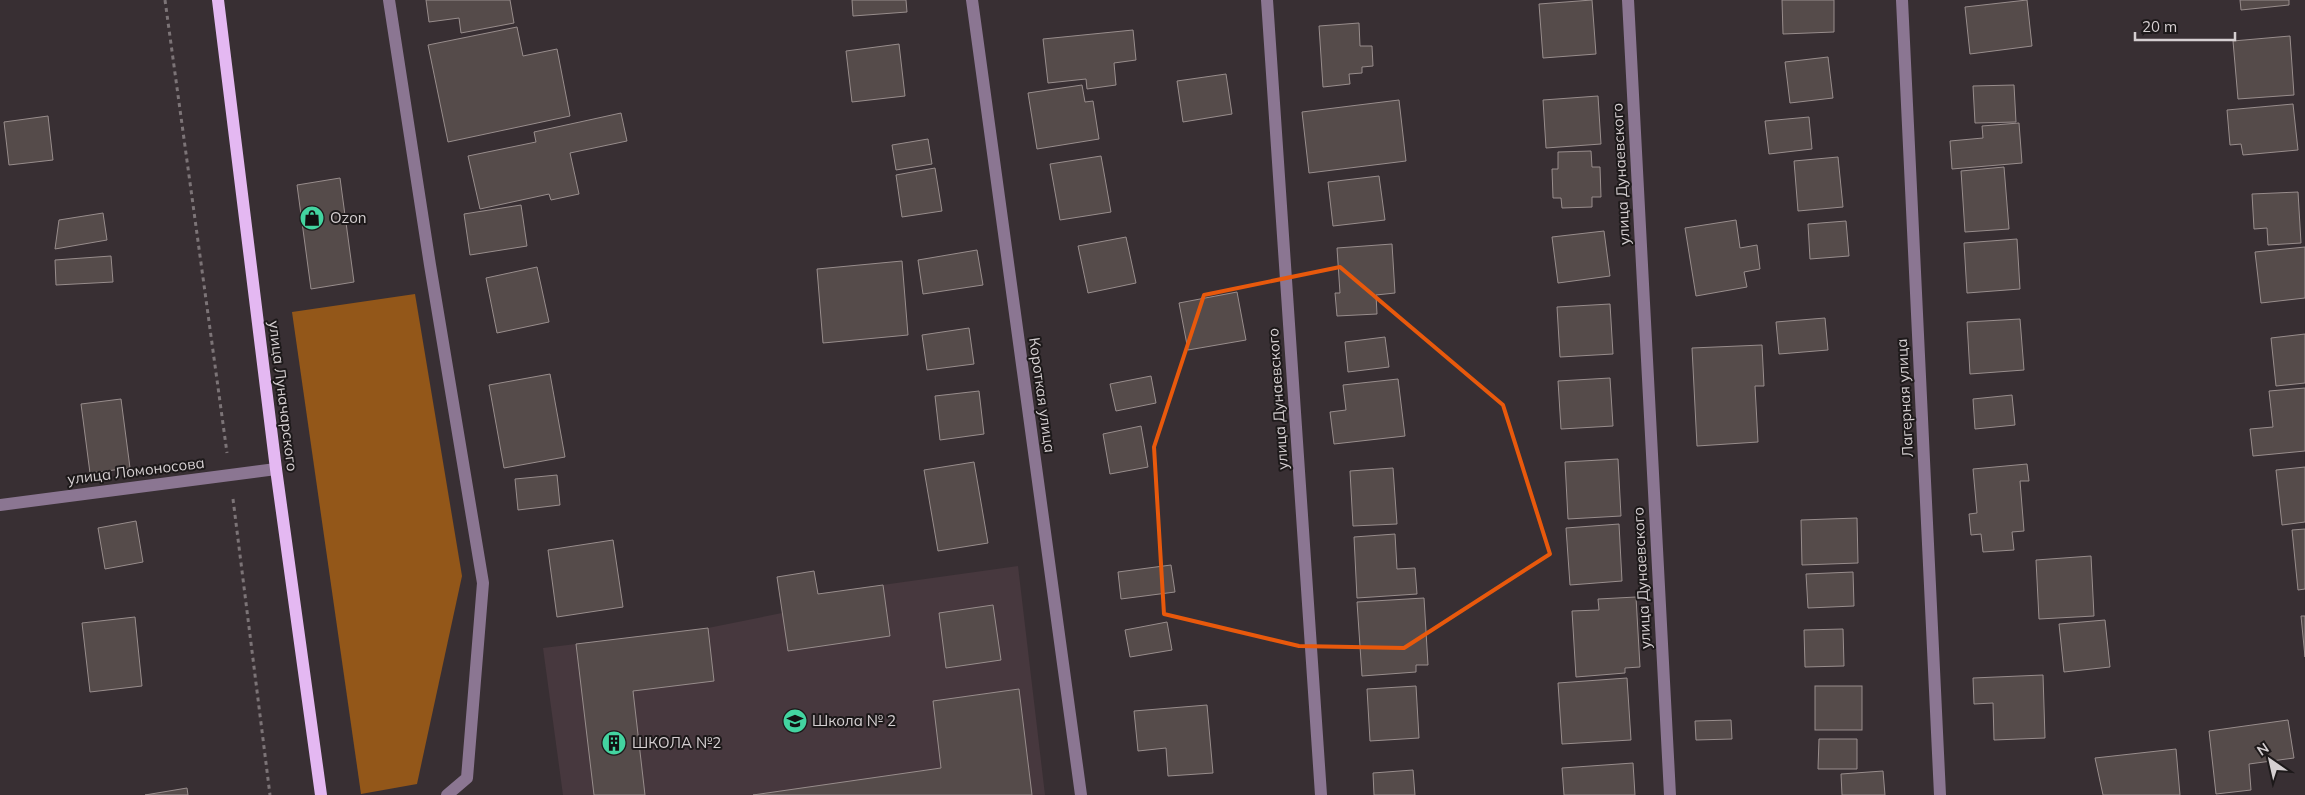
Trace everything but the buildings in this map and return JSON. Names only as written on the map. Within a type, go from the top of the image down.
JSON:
[{"type":"main road","name":"улица Луначарского","points":[[218,0],[276,469],[321,795]]},
{"type":"street","points":[[389,0],[430,265],[483,583],[467,778],[447,795]]},
{"type":"street","name":"Короткая улица","points":[[972,0],[1080,795]]},
{"type":"street","name":"улица Дунаевского","points":[[1267,0],[1320,795]]},
{"type":"street","name":"улица Дунаевского","points":[[1628,0],[1670,795]]},
{"type":"street","name":"Лагерная улица","points":[[1902,0],[1940,795]]},
{"type":"street","name":"улица Ломоносова","points":[[0,505],[276,469]]},
{"type":"path","points":[[166,0],[230,475],[270,795]]},
{"type":"highlighted area","points":[[1340,267],[1503,405],[1550,554],[1404,648],[1299,646],[1164,614],[1154,447],[1204,295]]},
{"type":"shaded area","points":[[415,294],[462,576],[417,784],[361,794],[292,312]]},
{"type":"shaded area","name":"Школа № 2","points":[[1018,566],[1045,795],[563,795],[543,648],[708,628],[782,613],[777,577],[814,571],[818,594]]},
{"type":"place","name":"Ozon","points":[[312,218]]},
{"type":"place","name":"Школа № 2","points":[[795,721]]},
{"type":"place","name":"ШКОЛА №2","points":[[614,743]]}]
